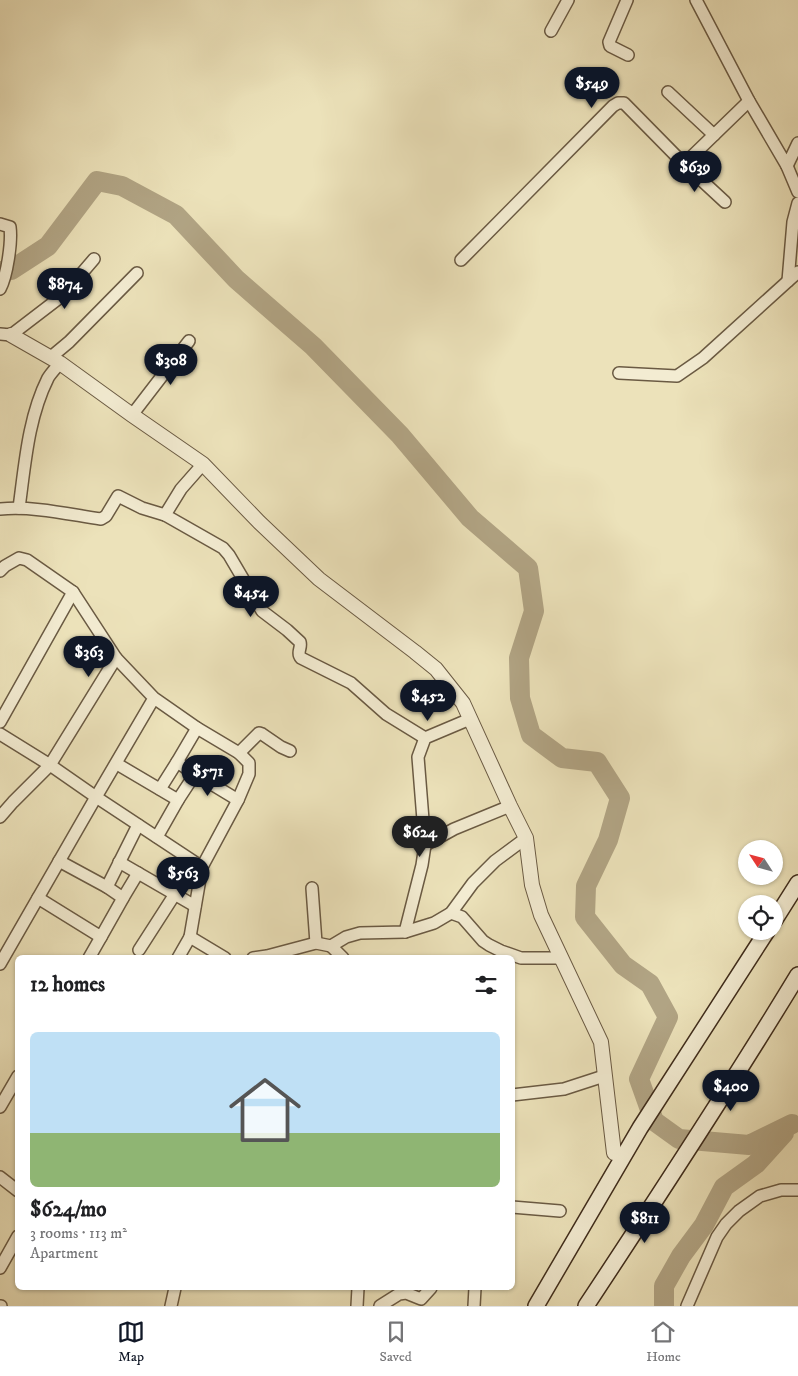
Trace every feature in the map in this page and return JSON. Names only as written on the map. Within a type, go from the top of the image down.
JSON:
[{"type":"main road","points":[[783,907],[798,883]]},
{"type":"main road","points":[[536,1306],[640,1128],[761,940]]},
{"type":"main road","points":[[586,1306],[679,1165],[798,975]]},
{"type":"street","points":[[551,30],[568,0]]},
{"type":"street","points":[[627,0],[609,42],[610,46],[628,55]]},
{"type":"street","points":[[696,0],[788,166],[798,192]]},
{"type":"street","points":[[668,92],[714,135]]},
{"type":"street","points":[[684,164],[750,100]]},
{"type":"street","points":[[461,260],[618,103],[624,103],[684,164],[725,202]]},
{"type":"street","points":[[788,166],[798,143]]},
{"type":"street","points":[[788,281],[793,222],[798,203]]},
{"type":"street","points":[[0,224],[10,227],[11,236],[6,276],[0,289]]},
{"type":"street","points":[[3,335],[58,299],[94,259]]},
{"type":"street","points":[[619,373],[677,376],[703,358],[798,272]]},
{"type":"street","points":[[19,508],[29,437],[38,403],[56,360],[69,342],[137,273]]},
{"type":"street","points":[[3,335],[56,360],[203,464],[259,522],[319,579],[436,669],[463,703],[526,838],[532,885],[541,915],[601,1042],[614,1153]]},
{"type":"street","points":[[132,415],[189,341]]},
{"type":"street","points":[[166,515],[181,489],[203,464]]},
{"type":"street","points":[[0,509],[48,510],[101,519],[106,516],[118,496],[120,496],[142,508],[166,515],[223,548],[262,611],[300,642],[298,652],[301,658],[351,683],[386,714],[425,738]]},
{"type":"street","points":[[0,571],[19,558],[27,560],[73,592],[116,658],[154,698],[197,728],[239,753],[249,763],[249,774],[238,800],[202,867],[190,937],[180,955]]},
{"type":"street","points":[[0,722],[73,592]]},
{"type":"street","points":[[0,817],[50,765],[116,658]]},
{"type":"street","points":[[0,964],[154,698]]},
{"type":"street","points":[[405,932],[422,865],[425,845],[418,757],[425,738],[470,719]]},
{"type":"street","points":[[160,789],[197,728]]},
{"type":"street","points":[[0,734],[50,765],[96,798],[202,867]]},
{"type":"street","points":[[239,753],[259,734],[290,751]]},
{"type":"street","points":[[177,762],[238,800]]},
{"type":"street","points":[[116,764],[178,800]]},
{"type":"street","points":[[157,837],[195,774]]},
{"type":"street","points":[[425,845],[454,829],[510,806]]},
{"type":"street","points":[[106,887],[138,825]]},
{"type":"street","points":[[331,946],[346,937],[360,933],[405,932],[434,923],[451,913],[473,883],[495,861],[526,838]]},
{"type":"street","points":[[59,861],[123,898]]},
{"type":"street","points":[[119,862],[195,906]]},
{"type":"street","points":[[91,955],[138,873]]},
{"type":"street","points":[[312,888],[316,943]]},
{"type":"street","points":[[139,950],[174,894]]},
{"type":"street","points":[[38,898],[102,937]]},
{"type":"street","points":[[451,913],[462,917],[483,941],[489,945],[514,955]]},
{"type":"street","points":[[190,937],[220,955]]},
{"type":"street","points":[[272,955],[316,943],[331,946],[339,955]]},
{"type":"street","points":[[515,955],[522,958],[561,958]]},
{"type":"street","points":[[515,1095],[564,1089],[604,1076]]},
{"type":"street","points":[[0,1107],[15,1081]]},
{"type":"street","points":[[0,1177],[15,1189]]},
{"type":"street","points":[[687,1306],[718,1237],[726,1224],[739,1211],[760,1196],[781,1190],[798,1190]]},
{"type":"street","points":[[515,1207],[560,1211]]},
{"type":"street","points":[[0,1268],[15,1241]]},
{"type":"street","points":[[171,1306],[175,1290]]},
{"type":"street","points":[[357,1306],[358,1290]]},
{"type":"street","points":[[380,1306],[399,1294],[406,1293],[421,1299],[429,1290]]},
{"type":"street","points":[[474,1306],[475,1290]]},
{"type":"waterway","points":[[0,271],[11,270],[48,246],[97,181],[122,186],[176,215],[236,279],[313,346],[400,435],[470,518],[528,568],[534,611],[519,658],[520,698],[531,735],[562,758],[597,762],[620,798],[608,840],[586,886],[585,917],[623,965],[650,984],[668,1017],[639,1079],[654,1121],[679,1139],[749,1145],[792,1124]]},
{"type":"waterway","points":[[664,1306],[664,1286],[681,1256],[704,1225],[724,1187],[756,1164],[784,1133]]}]
